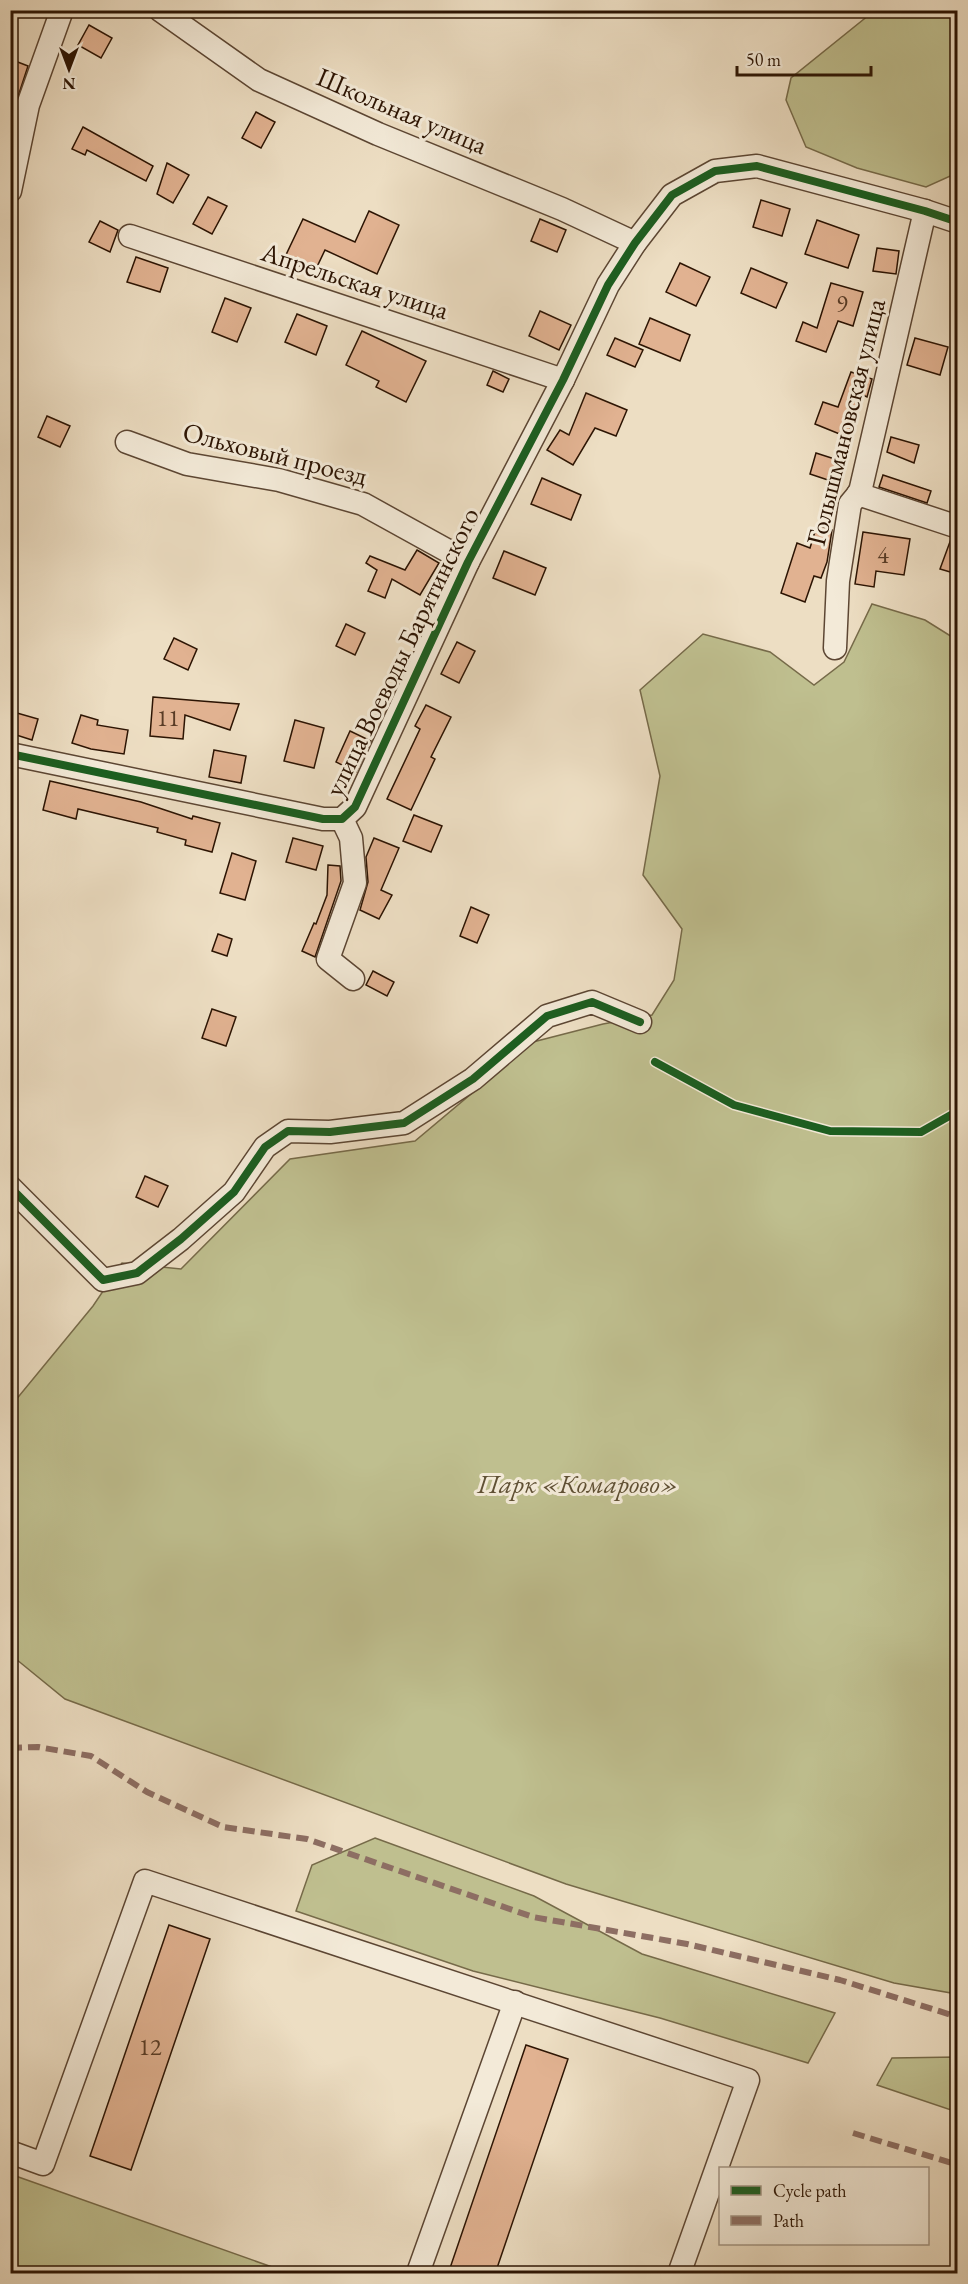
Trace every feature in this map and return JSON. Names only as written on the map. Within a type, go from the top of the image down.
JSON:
[{"type":"street","points":[[10,191],[28,105],[62,10]]},
{"type":"street","name":"Школьная улица","points":[[160,10],[259,80],[378,134],[562,209],[635,243]]},
{"type":"street","name":"улица Воеводы Барятинского","points":[[10,754],[323,819],[342,819],[355,807],[468,562],[563,380],[608,285],[635,243],[672,195],[715,171],[757,166],[925,212]]},
{"type":"street","points":[[925,212],[957,222]]},
{"type":"street","name":"Голышмановская улица","points":[[836,648],[840,570],[850,504],[858,494],[925,212]]},
{"type":"street","name":"Апрельская улица","points":[[130,236],[563,380]]},
{"type":"street","name":"Ольховый проезд","points":[[127,442],[188,464],[279,480],[363,504],[468,562]]},
{"type":"street","points":[[858,494],[957,527]]},
{"type":"street","points":[[342,819],[351,837],[355,883],[328,959],[353,980]]},
{"type":"street","points":[[10,1187],[103,1280],[137,1273],[181,1239],[234,1192],[265,1147],[288,1131],[330,1132],[404,1123],[473,1079],[547,1016],[592,1002],[640,1022]]},
{"type":"street","points":[[10,2152],[43,2164],[145,1881],[748,2080],[680,2274]]},
{"type":"street","points":[[419,2270],[515,2002]]},
{"type":"green space","points":[[874,11],[957,11],[957,173],[926,187],[857,168],[806,147],[786,100],[791,78]]},
{"type":"green space","name":"Парк «Комарово»","points":[[872,604],[925,620],[957,640],[957,1994],[894,1983],[566,1884],[65,1699],[11,1655],[10,1407],[93,1306],[122,1263],[181,1269],[290,1159],[415,1141],[533,1042],[603,1024],[652,1015],[674,980],[682,929],[643,875],[660,776],[640,690],[703,634],[770,652],[814,685],[844,662]]},
{"type":"green space","points":[[375,1838],[534,1896],[642,1954],[835,2013],[808,2063],[660,2018],[473,1971],[296,1911],[312,1865]]},
{"type":"green space","points":[[957,2057],[957,2112],[877,2085],[892,2058]]},
{"type":"green space","points":[[10,2174],[289,2273],[11,2273]]},
{"type":"building","points":[[89,25],[112,38],[101,58],[78,45]]},
{"type":"building","points":[[10,59],[28,66],[11,118],[10,118]]},
{"type":"building","points":[[256,112],[275,122],[261,148],[242,138]]},
{"type":"building","points":[[83,127],[153,166],[146,181],[87,150],[85,155],[72,149]]},
{"type":"building","points":[[167,163],[189,175],[173,203],[157,194]]},
{"type":"building","points":[[208,197],[227,206],[212,234],[193,224]]},
{"type":"building","points":[[761,200],[790,209],[782,236],[753,227]]},
{"type":"building","points":[[369,211],[399,225],[377,274],[325,250],[314,273],[284,259],[303,219],[355,242]]},
{"type":"building","points":[[540,219],[566,230],[557,252],[531,241]]},
{"type":"building","points":[[817,220],[859,235],[848,268],[805,254]]},
{"type":"building","points":[[100,221],[118,230],[110,252],[89,242]]},
{"type":"building","points":[[877,248],[899,251],[896,274],[873,271]]},
{"type":"building","points":[[136,257],[168,268],[160,292],[127,282]]},
{"type":"building","points":[[680,263],[710,277],[696,306],[666,292]]},
{"type":"building","points":[[751,268],[787,283],[776,308],[741,293]]},
{"type":"building","points":[[831,283],[863,292],[853,326],[838,321],[826,352],[796,341],[803,322],[817,328]]},
{"type":"building","points":[[225,298],[251,308],[237,342],[212,332]]},
{"type":"building","points":[[540,311],[571,325],[559,350],[529,336]]},
{"type":"building","points":[[297,314],[327,326],[316,355],[285,342]]},
{"type":"building","points":[[650,318],[690,335],[680,361],[639,344]]},
{"type":"building","points":[[362,331],[426,361],[406,402],[376,387],[379,381],[346,365]]},
{"type":"building","points":[[615,338],[643,350],[635,367],[607,355]]},
{"type":"building","points":[[915,338],[948,347],[940,375],[907,365]]},
{"type":"building","points":[[493,371],[509,379],[503,392],[487,385]]},
{"type":"building","points":[[851,372],[872,379],[867,397],[863,395],[847,437],[815,424],[823,402],[838,407]]},
{"type":"building","points":[[586,393],[627,410],[616,436],[595,428],[573,465],[547,450],[560,430],[569,435]]},
{"type":"building","points":[[47,416],[70,426],[60,447],[38,437]]},
{"type":"building","points":[[891,437],[919,445],[914,463],[887,452]]},
{"type":"building","points":[[816,453],[844,462],[837,483],[810,474]]},
{"type":"building","points":[[883,475],[931,491],[927,503],[879,487]]},
{"type":"building","points":[[542,478],[581,495],[571,520],[531,504]]},
{"type":"building","points":[[817,525],[832,530],[827,562],[821,578],[814,576],[805,602],[781,593],[797,543],[810,548]]},
{"type":"building","points":[[863,532],[910,539],[904,575],[876,571],[874,587],[855,584]]},
{"type":"building","points":[[951,539],[957,540],[957,574],[940,569]]},
{"type":"building","points":[[417,550],[439,563],[420,595],[392,579],[385,598],[368,591],[377,570],[366,563],[370,556],[405,570]]},
{"type":"building","points":[[504,551],[546,568],[535,595],[493,578]]},
{"type":"building","points":[[346,624],[365,633],[355,655],[336,646]]},
{"type":"building","points":[[174,638],[197,649],[188,670],[164,659]]},
{"type":"building","points":[[457,642],[475,651],[459,683],[441,674]]},
{"type":"building","points":[[153,697],[239,704],[230,730],[185,715],[183,739],[150,736]]},
{"type":"building","points":[[426,705],[451,717],[431,757],[435,759],[411,810],[387,799],[420,729],[415,726]]},
{"type":"building","points":[[10,711],[38,719],[32,740],[10,733]]},
{"type":"building","points":[[81,715],[98,720],[97,725],[128,730],[124,754],[91,749],[72,743]]},
{"type":"building","points":[[295,720],[324,728],[314,768],[284,761]]},
{"type":"building","points":[[350,731],[371,741],[356,772],[336,762]]},
{"type":"building","points":[[214,750],[246,756],[241,783],[209,777]]},
{"type":"building","points":[[50,781],[141,802],[192,819],[193,816],[220,823],[212,852],[185,845],[186,840],[157,832],[158,828],[78,809],[76,819],[43,810]]},
{"type":"building","points":[[414,815],[442,826],[431,852],[403,841]]},
{"type":"building","points":[[293,838],[323,846],[316,870],[286,862]]},
{"type":"building","points":[[374,838],[399,848],[381,890],[392,895],[379,919],[360,910],[368,882],[366,857]]},
{"type":"building","points":[[232,853],[256,861],[245,900],[220,893]]},
{"type":"building","points":[[328,865],[340,866],[341,881],[315,957],[302,951],[327,895]]},
{"type":"building","points":[[471,907],[489,915],[477,943],[460,936]]},
{"type":"building","points":[[218,934],[232,939],[227,956],[212,951]]},
{"type":"building","points":[[373,971],[394,982],[387,996],[366,985]]},
{"type":"building","points":[[212,1009],[236,1017],[226,1046],[202,1038]]},
{"type":"building","points":[[145,1176],[168,1186],[158,1207],[136,1197]]},
{"type":"building","points":[[169,1925],[210,1939],[131,2170],[90,2156]]},
{"type":"building","points":[[526,2045],[568,2059],[495,2274],[448,2274]]},
{"type":"marked path","points":[[10,1748],[38,1747],[91,1756],[147,1792],[223,1827],[307,1839],[533,1917],[687,1944],[840,1980],[958,2017]]},
{"type":"marked path","points":[[853,2133],[958,2165]]},
{"type":"cycle path","points":[[10,754],[323,819],[342,819],[355,807],[468,562],[563,380],[608,285],[635,243],[672,195],[715,171],[757,166],[958,222]]},
{"type":"cycle path","points":[[10,1187],[103,1280],[137,1273],[181,1239],[234,1192],[265,1147],[288,1131],[330,1132],[404,1123],[473,1079],[547,1016],[592,1002],[640,1022]]},
{"type":"cycle path","points":[[655,1062],[734,1105],[830,1131],[921,1132],[958,1111]]}]
